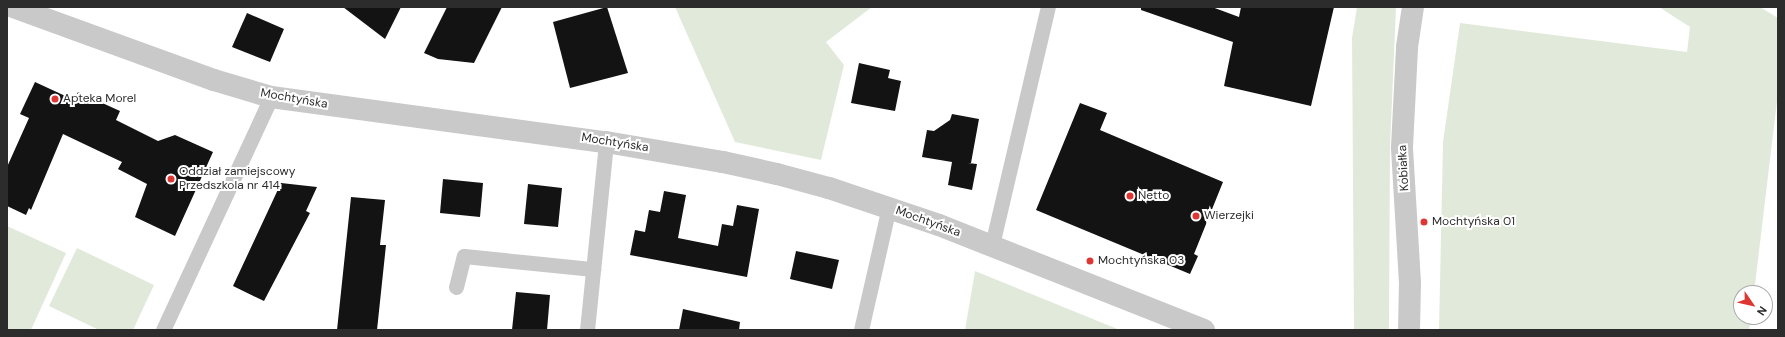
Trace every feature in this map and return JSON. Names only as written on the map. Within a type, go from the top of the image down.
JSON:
[{"type":"street","name":"Mochtyńska","points":[[13,7],[214,80],[271,97],[606,142],[770,172],[889,207],[992,245],[1204,330]]},
{"type":"street","name":"Kobiałka","points":[[1409,330],[1410,283],[1402,147],[1407,47],[1413,7]]},
{"type":"lane","points":[[992,245],[1048,7]]},
{"type":"lane","points":[[163,330],[271,97]]},
{"type":"lane","points":[[587,330],[606,142]]},
{"type":"lane","points":[[861,330],[889,207]]},
{"type":"lane","points":[[456,287],[464,256],[593,269]]},
{"type":"green space","points":[[675,7],[872,7],[826,42],[844,65],[821,160],[735,142]]},
{"type":"green space","points":[[1357,7],[1396,7],[1390,147],[1389,330],[1354,330],[1352,38]]},
{"type":"green space","points":[[1659,7],[1760,7],[1778,18],[1778,93],[1755,285],[1733,285],[1733,325],[1750,325],[1749,330],[1439,330],[1443,142],[1460,23],[1687,52],[1690,27]]},
{"type":"green space","points":[[7,226],[66,253],[31,330],[7,330]]},
{"type":"green space","points":[[77,248],[154,285],[133,330],[99,330],[49,306]]},
{"type":"green space","points":[[975,271],[1120,330],[965,330]]},
{"type":"building","points":[[343,7],[401,7],[385,39]]},
{"type":"building","points":[[447,7],[502,7],[474,63],[438,59],[424,53]]},
{"type":"building","points":[[607,7],[628,73],[570,88],[553,22]]},
{"type":"building","points":[[1141,7],[1212,7],[1239,17],[1241,7],[1334,7],[1311,106],[1224,86],[1233,42],[1141,10]]},
{"type":"building","points":[[247,13],[284,29],[270,62],[232,47]]},
{"type":"building","points":[[859,63],[890,70],[888,78],[901,81],[895,111],[851,103]]},
{"type":"building","points":[[35,82],[74,100],[78,92],[120,111],[116,120],[158,141],[175,135],[213,152],[175,236],[135,217],[147,184],[118,169],[122,162],[63,134],[31,210],[29,208],[26,215],[7,206],[7,167],[29,118],[20,114]]},
{"type":"building","name":"Netto","points":[[1080,103],[1107,113],[1100,130],[1223,182],[1194,254],[1198,256],[1190,274],[1036,210]]},
{"type":"building","points":[[952,114],[979,119],[971,163],[968,163],[977,164],[972,190],[948,185],[952,162],[922,157],[927,130],[934,131],[950,120]]},
{"type":"building","points":[[443,179],[483,183],[480,217],[440,213]]},
{"type":"building","points":[[281,183],[317,187],[306,211],[310,213],[264,301],[233,286]]},
{"type":"building","points":[[528,184],[562,188],[558,227],[524,224]]},
{"type":"building","points":[[664,191],[686,195],[678,238],[718,246],[722,224],[733,226],[737,205],[759,209],[747,277],[630,255],[635,230],[645,232],[649,210],[660,212]]},
{"type":"building","points":[[351,197],[385,200],[380,245],[386,245],[377,330],[337,330]]},
{"type":"building","points":[[796,251],[839,260],[832,289],[790,279]]},
{"type":"building","points":[[516,292],[550,295],[547,330],[512,330]]},
{"type":"building","points":[[683,309],[740,322],[739,330],[679,330]]},
{"type":"place","name":"Apteka Morel","points":[[55,99]]},
{"type":"place","name":"Oddział zamiejscowy Przedszkola nr 414","points":[[171,179]]},
{"type":"place","name":"Netto","points":[[1130,196]]},
{"type":"place","name":"Wierzejki","points":[[1196,216]]},
{"type":"place","name":"Mochtyńska 01","points":[[1424,222]]},
{"type":"place","name":"Mochtyńska 03","points":[[1090,261]]}]
